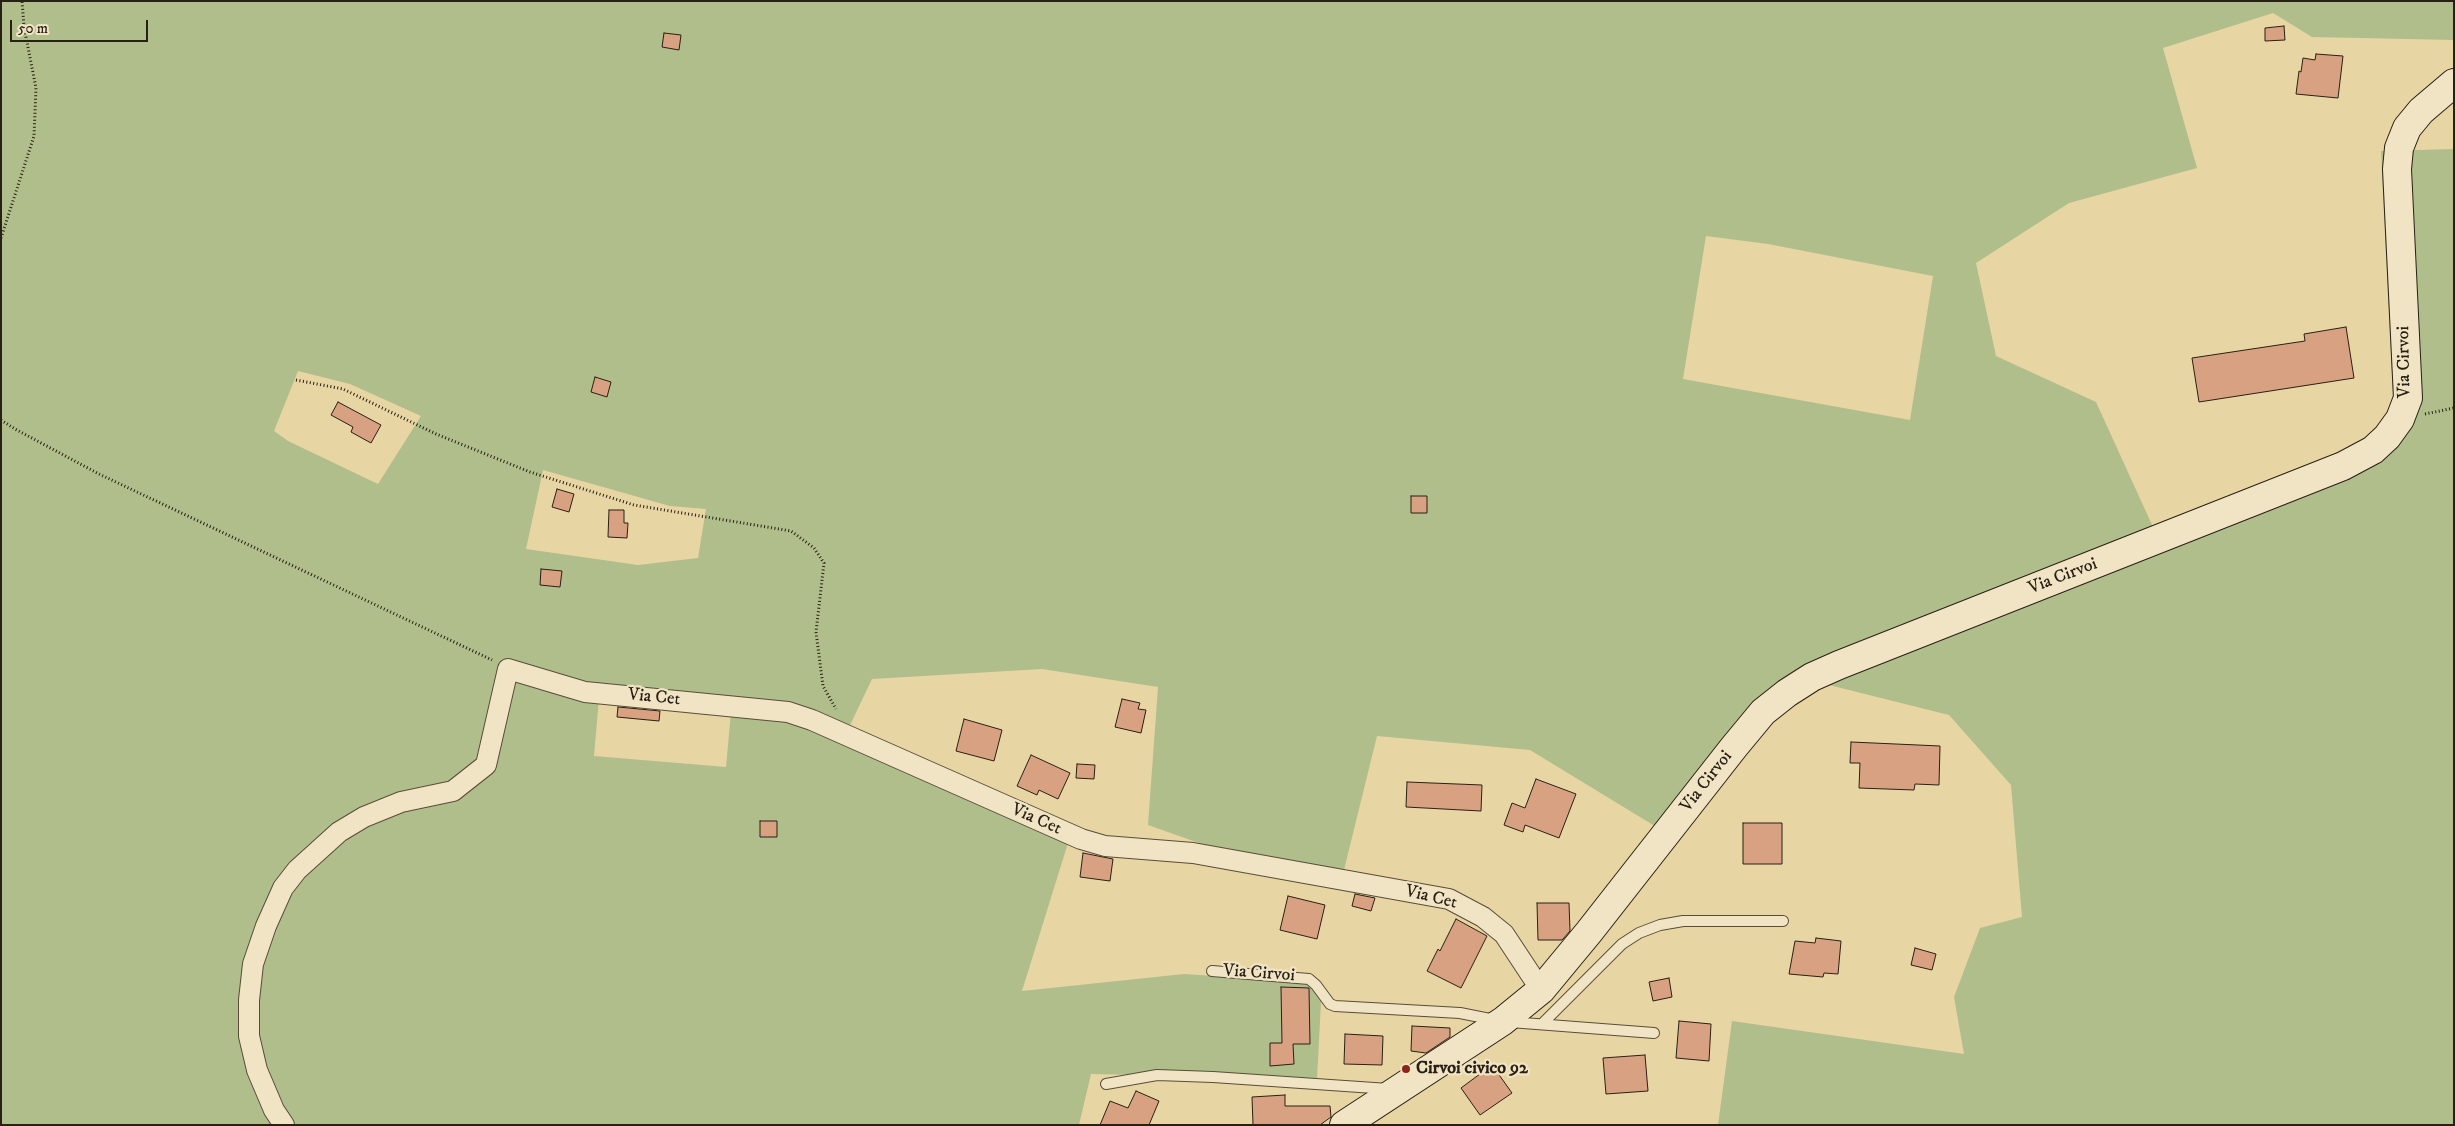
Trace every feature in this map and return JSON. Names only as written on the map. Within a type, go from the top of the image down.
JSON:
[{"type":"street","name":"Via Cirvoi","points":[[1344,1125],[1502,1021],[1541,990],[1577,948],[1734,747],[1763,712],[1787,693],[1812,677],[1839,665],[2343,466],[2373,450],[2388,437],[2400,419],[2408,398],[2397,169],[2399,148],[2407,128],[2412,122],[2454,83]]},
{"type":"street","name":"Via Cet","points":[[508,668],[585,692],[788,712],[852,738],[1081,840],[1104,846],[1193,853],[1448,899],[1483,917],[1504,934],[1541,990]]},
{"type":"street","points":[[284,1125],[274,1110],[257,1070],[249,1036],[249,1000],[253,964],[266,926],[283,888],[297,870],[339,832],[364,817],[401,802],[453,791],[486,765],[508,668]]},
{"type":"lane","points":[[1542,1024],[1622,944],[1639,933],[1660,925],[1683,922],[1784,921]]},
{"type":"lane","name":"Via Cirvoi","points":[[1212,971],[1309,979],[1316,985],[1330,1004],[1335,1006],[1460,1013],[1502,1021],[1654,1033]]},
{"type":"lane","points":[[1106,1084],[1158,1075],[1398,1089]]},
{"type":"path","points":[[1,238],[34,136],[36,88],[24,28],[22,1]]},
{"type":"path","points":[[296,380],[343,390],[436,434],[530,472],[634,505],[791,531],[814,548],[824,563],[816,632],[823,686],[852,738]]},
{"type":"path","points":[[1,420],[15,430],[99,474],[508,668]]},
{"type":"green space","points":[[1,1],[2454,1],[2454,40],[2312,37],[2273,13],[2163,48],[2197,168],[2069,203],[1976,263],[1996,356],[2096,402],[2163,549],[2395,441],[2381,151],[2454,149],[2454,1125],[1718,1125],[1732,1021],[1964,1054],[1954,997],[1980,928],[2022,917],[2011,785],[1949,715],[1825,684],[1737,727],[1658,828],[1530,750],[1377,736],[1341,882],[1278,871],[1148,825],[1158,687],[1042,669],[872,679],[842,742],[1068,843],[1022,991],[1184,974],[1322,983],[1317,1079],[1091,1074],[1079,1125],[1,1125]],"holes":[[[1706,236],[1768,244],[1933,276],[1910,420],[1683,379]],[[298,371],[350,384],[421,416],[378,484],[288,441],[274,431]],[[543,470],[670,506],[706,509],[698,558],[638,565],[526,549]],[[600,687],[731,712],[726,767],[594,756]]]},
{"type":"building","points":[[2284,26],[2285,40],[2265,41],[2265,28]]},
{"type":"building","points":[[664,33],[681,35],[679,50],[662,47]]},
{"type":"building","points":[[2316,54],[2343,56],[2338,98],[2296,94],[2303,58],[2315,60]]},
{"type":"building","points":[[2346,327],[2354,378],[2199,402],[2192,358],[2305,341],[2304,334]]},
{"type":"building","points":[[595,377],[611,382],[607,397],[591,392]]},
{"type":"building","points":[[338,402],[381,425],[371,443],[351,432],[353,427],[331,415]]},
{"type":"building","points":[[557,489],[574,494],[569,512],[552,507]]},
{"type":"building","points":[[1411,496],[1427,496],[1427,513],[1411,513]]},
{"type":"building","points":[[609,510],[624,510],[624,523],[628,523],[627,538],[608,537]]},
{"type":"building","points":[[541,569],[562,571],[560,587],[540,585]]},
{"type":"building","points":[[1122,699],[1140,703],[1138,709],[1146,710],[1141,733],[1115,727]]},
{"type":"building","points":[[618,707],[660,711],[659,721],[617,717]]},
{"type":"building","points":[[964,719],[1002,730],[994,761],[956,751]]},
{"type":"building","points":[[1851,742],[1940,746],[1939,785],[1915,784],[1914,790],[1859,788],[1860,763],[1850,763]]},
{"type":"building","points":[[1031,755],[1070,773],[1058,799],[1039,790],[1037,795],[1017,786]]},
{"type":"building","points":[[1077,764],[1095,765],[1094,779],[1076,778]]},
{"type":"building","points":[[1536,779],[1576,794],[1559,838],[1525,825],[1523,832],[1504,825],[1512,803],[1525,808]]},
{"type":"building","points":[[1407,782],[1482,785],[1481,811],[1406,807]]},
{"type":"building","points":[[760,821],[777,821],[777,837],[760,837]]},
{"type":"building","points":[[1743,823],[1782,823],[1782,864],[1743,864]]},
{"type":"building","points":[[1083,853],[1113,859],[1110,881],[1080,877]]},
{"type":"building","points":[[1355,894],[1375,898],[1371,911],[1352,906]]},
{"type":"building","points":[[1288,896],[1325,905],[1317,939],[1280,930]]},
{"type":"building","points":[[1537,903],[1569,903],[1570,931],[1562,940],[1538,940]]},
{"type":"building","points":[[1456,919],[1487,936],[1461,988],[1427,971],[1438,949],[1440,951]]},
{"type":"building","points":[[1816,938],[1841,941],[1838,974],[1824,973],[1823,977],[1789,974],[1795,941],[1815,943]]},
{"type":"building","points":[[1915,948],[1936,954],[1932,970],[1911,965]]},
{"type":"building","points":[[1669,978],[1672,997],[1653,1001],[1649,982]]},
{"type":"building","points":[[1281,987],[1309,988],[1310,1044],[1293,1044],[1294,1064],[1270,1066],[1270,1043],[1282,1043]]},
{"type":"building","points":[[1679,1021],[1711,1024],[1709,1061],[1676,1058]]},
{"type":"building","points":[[1412,1026],[1450,1028],[1450,1037],[1426,1053],[1411,1051]]},
{"type":"building","points":[[1345,1034],[1383,1036],[1382,1065],[1344,1064]]},
{"type":"building","points":[[1645,1055],[1648,1091],[1606,1094],[1603,1058]]},
{"type":"building","points":[[1492,1065],[1512,1093],[1480,1115],[1461,1088]]},
{"type":"building","points":[[1136,1091],[1159,1101],[1149,1125],[1100,1125],[1110,1101],[1128,1108]]},
{"type":"building","points":[[1285,1095],[1285,1106],[1330,1106],[1331,1117],[1320,1125],[1253,1125],[1252,1097]]},
{"type":"place","name":"Cirvoi civico 92","points":[[1406,1069]]}]
